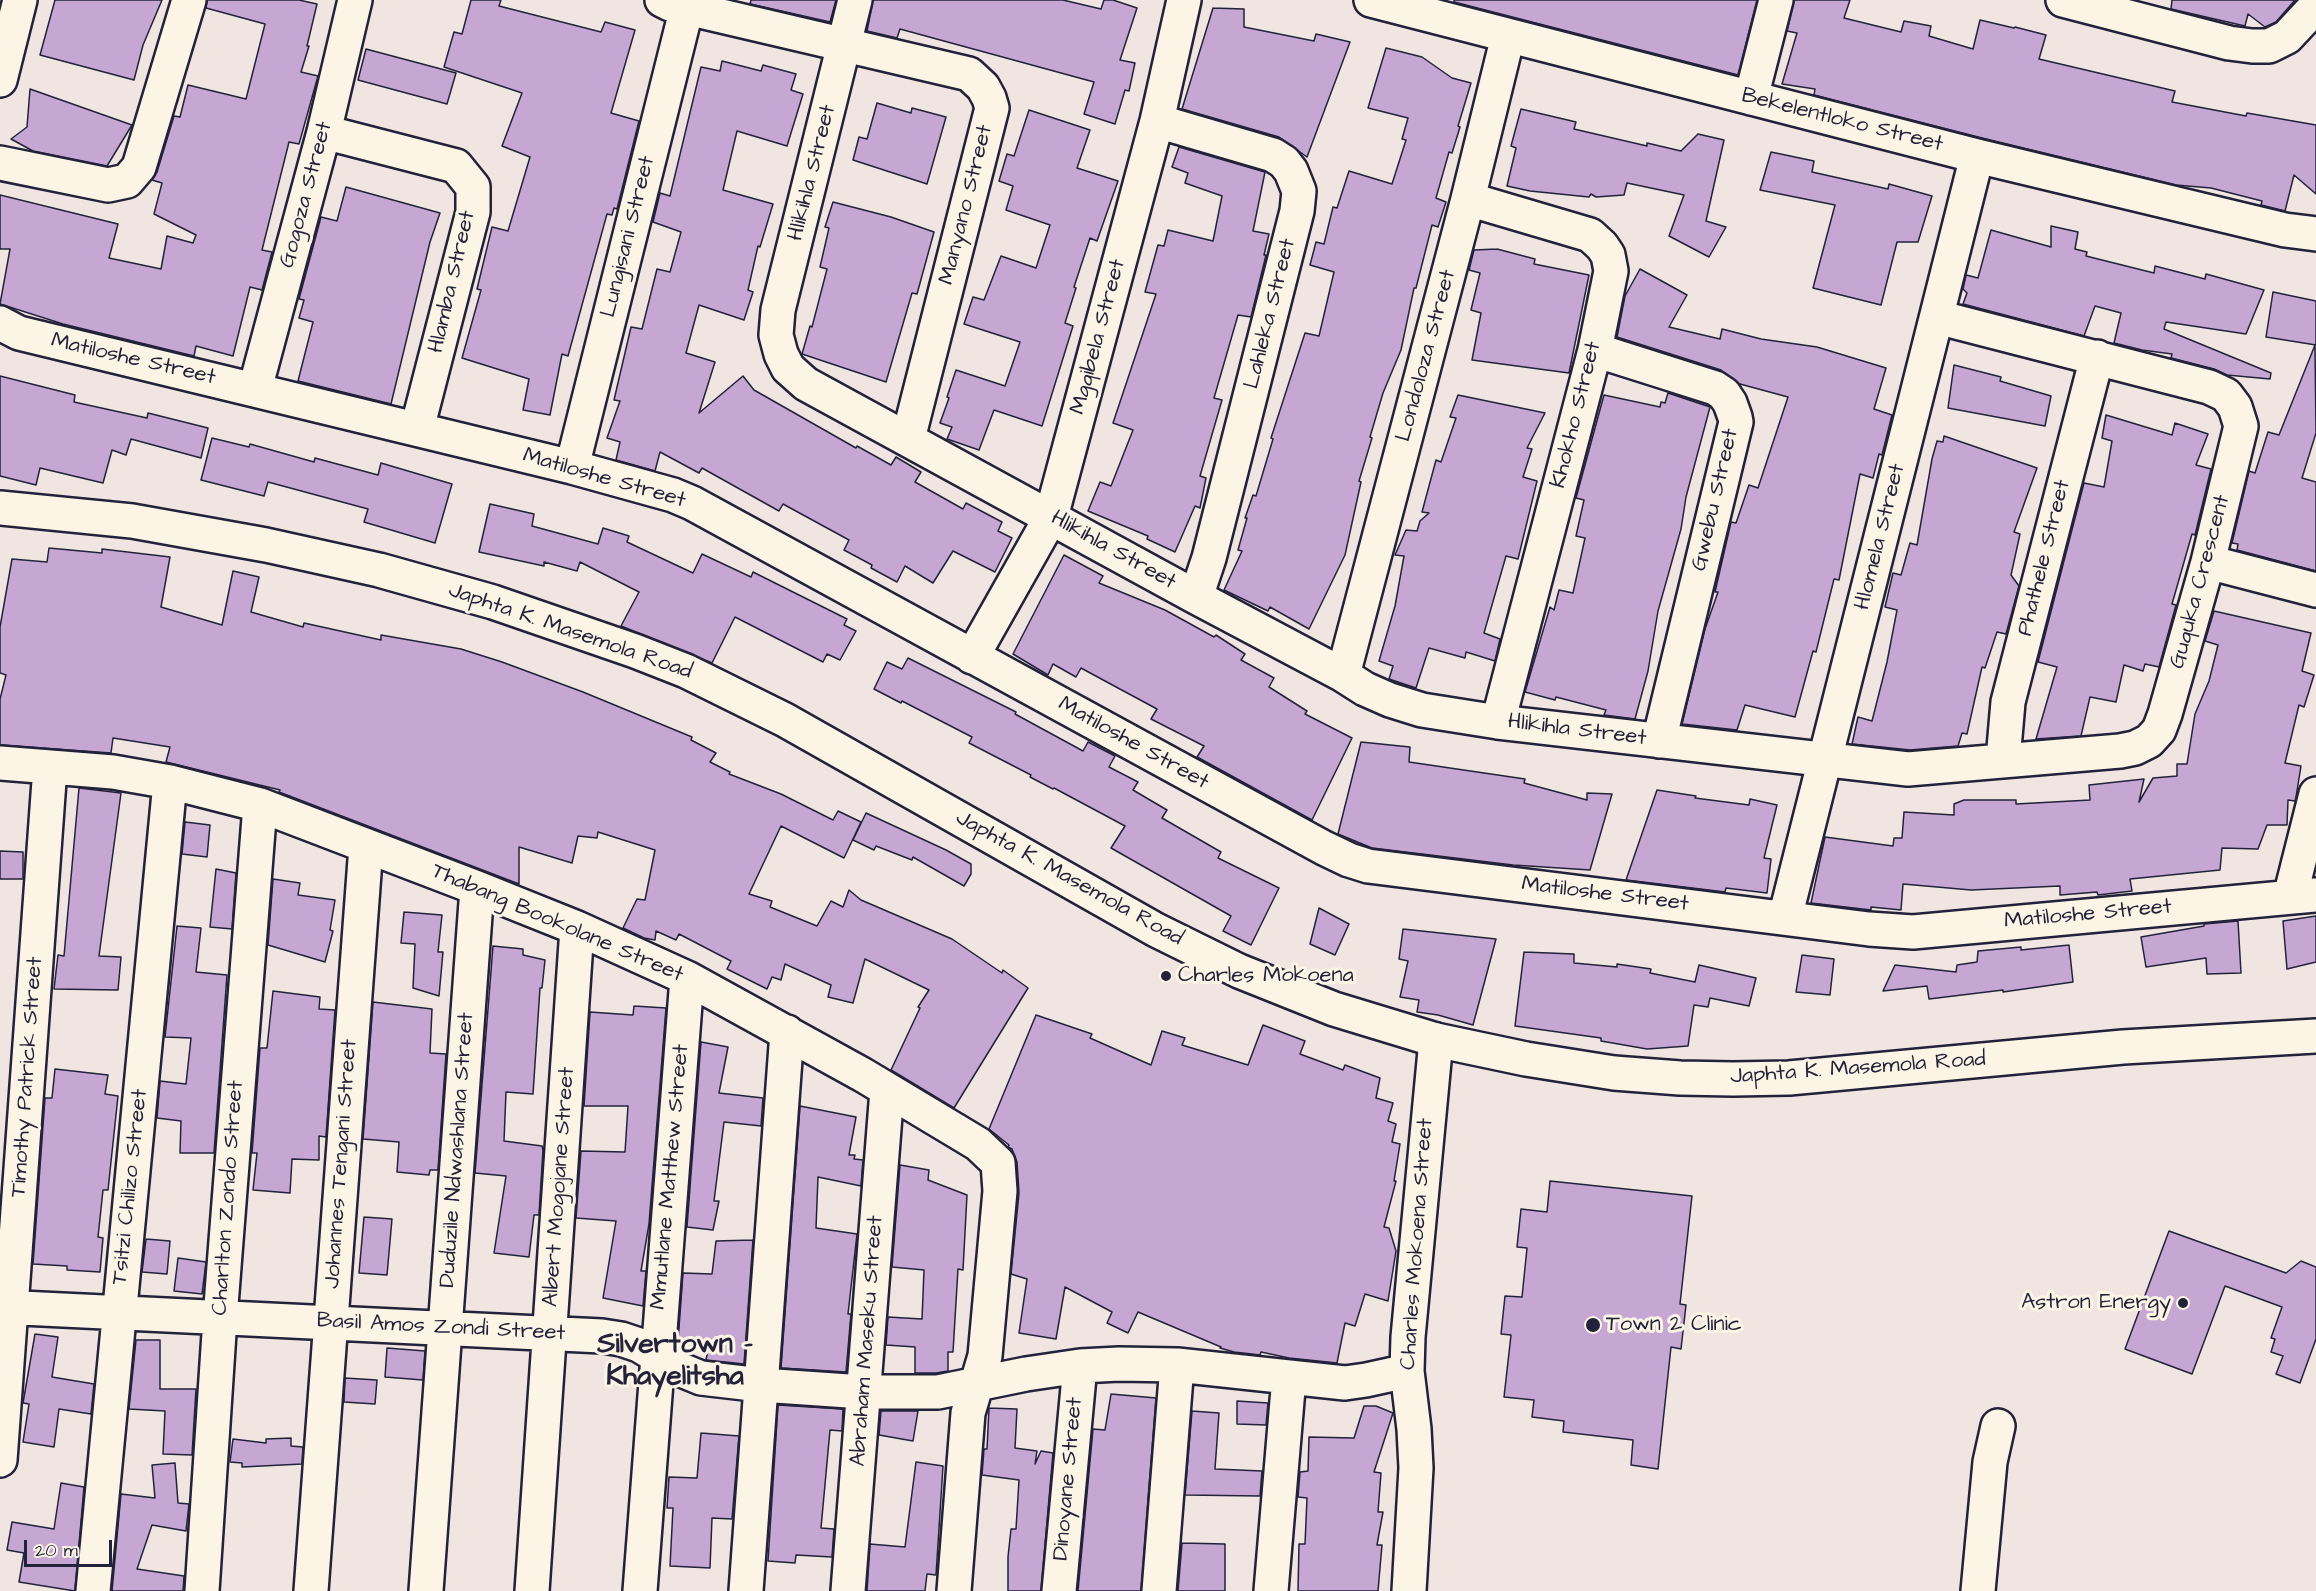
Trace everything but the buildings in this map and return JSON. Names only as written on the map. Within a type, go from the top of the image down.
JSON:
[{"type":"street","points":[[0,80],[20,0]]},
{"type":"street","points":[[0,163],[108,185],[127,181],[139,167],[189,0]]},
{"type":"street","name":"Gogoza Street","points":[[255,389],[324,132],[355,0]]},
{"type":"street","name":"Hlikihla Street","points":[[855,0],[778,310],[776,335],[781,354],[788,368],[806,384],[1365,689],[1400,703],[1422,710],[1498,722],[1825,758]]},
{"type":"street","name":"Mgqibela Street","points":[[972,657],[1051,517],[1157,121],[1184,0]]},
{"type":"street","name":"Bekelentloko Street","points":[[1371,0],[1977,156],[2285,230],[2316,234]]},
{"type":"street","points":[[1751,98],[1776,0]]},
{"type":"street","points":[[2063,0],[2229,43],[2252,46],[2269,46],[2287,37],[2316,6]]},
{"type":"street","name":"Manyano Street","points":[[674,3],[969,74],[983,87],[992,108],[908,439]]},
{"type":"street","name":"Lungisani Street","points":[[572,466],[674,3]]},
{"type":"street","name":"Londoloza Street","points":[[1343,675],[1468,199],[1508,36]]},
{"type":"street","name":"Lahleka Street","points":[[1157,121],[1273,154],[1291,171],[1299,190],[1297,211],[1209,558],[1196,597]]},
{"type":"street","name":"Hlamba Street","points":[[324,132],[456,166],[472,188],[472,212],[417,429]]},
{"type":"street","name":"Hlomela Street","points":[[1785,918],[1977,156]]},
{"type":"street","name":"Khokho Street","points":[[1468,199],[1590,235],[1608,255],[1611,271],[1595,350],[1498,722]]},
{"type":"street","name":"Guquka Crescent","points":[[1825,758],[1908,769],[2120,751],[2135,748],[2149,741],[2159,730],[2165,714],[2208,561],[2241,426],[2235,407],[2226,395],[2209,387],[1937,317]]},
{"type":"street","name":"Matiloshe Street","points":[[0,323],[18,333],[572,466],[673,495],[692,503],[1349,860],[1368,866],[1869,929],[1913,932],[2303,896]]},
{"type":"street","name":"Gwebu Street","points":[[1595,350],[1715,388],[1730,403],[1736,422],[1659,741]]},
{"type":"street","name":"Phathele Street","points":[[2002,760],[2008,702],[2097,357]]},
{"type":"street","name":"Japhta K. Masemola Road","points":[[0,508],[132,521],[266,545],[379,570],[494,602],[634,651],[686,671],[784,720],[1156,930],[1229,966],[1334,1008],[1436,1040],[1526,1059],[1614,1073],[1733,1079],[1789,1078],[2123,1047],[2316,1036]]},
{"type":"street","points":[[2208,561],[2316,590]]},
{"type":"street","name":"Thabang Bookolane Street","points":[[0,763],[113,772],[170,782],[260,805],[477,888],[577,927],[687,978],[787,1032],[978,1144],[998,1163],[1000,1191],[985,1356],[977,1385]]},
{"type":"street","name":"Timothy Patrick Street","points":[[0,1460],[6,1307],[50,767]]},
{"type":"street","name":"Tsitzi Chilizo Street","points":[[93,1591],[170,782]]},
{"type":"street","points":[[2303,896],[2316,794]]},
{"type":"street","name":"Charlton Zondo Street","points":[[202,1591],[220,1318],[260,805]]},
{"type":"street","name":"Johannes Tengani Street","points":[[310,1591],[366,846]]},
{"type":"street","name":"Duduzile Ndwashlana Street","points":[[426,1591],[477,888]]},
{"type":"street","name":"Albert Mogojane Street","points":[[532,1591],[577,927]]},
{"type":"street","name":"Mmutlane Matthew Street","points":[[640,1591],[656,1356],[687,978]]},
{"type":"street","points":[[746,1591],[787,1032]]},
{"type":"street","name":"Charles Mokoena Street","points":[[1409,1591],[1416,1468],[1407,1371],[1431,1072],[1436,1040]]},
{"type":"street","name":"Abraham Maseku Street","points":[[848,1591],[887,1090]]},
{"type":"street","name":"Basil Amos Zondi Street","points":[[6,1307],[550,1333],[621,1339],[639,1345],[679,1369],[701,1378],[761,1385],[864,1392],[938,1392],[1026,1374],[1080,1366],[1119,1364],[1177,1365],[1345,1383],[1407,1371]]},
{"type":"street","points":[[1159,1591],[1177,1365]]},
{"type":"street","name":"Dinoyane Street","points":[[1059,1591],[1080,1366]]},
{"type":"street","points":[[1271,1591],[1289,1377]]},
{"type":"street","points":[[954,1591],[968,1413],[977,1385]]},
{"type":"street","points":[[1978,1591],[1990,1462],[1998,1426]]},
{"type":"place","name":"Charles Mokoena","points":[[1166,976]]},
{"type":"place","name":"Astron Energy","points":[[2183,1303]]},
{"type":"place","name":"Town 2 Clinic","points":[[1593,1325]]},
{"type":"district","name":"Silvertown - Khayelitsha","points":[[675,1362]]}]
